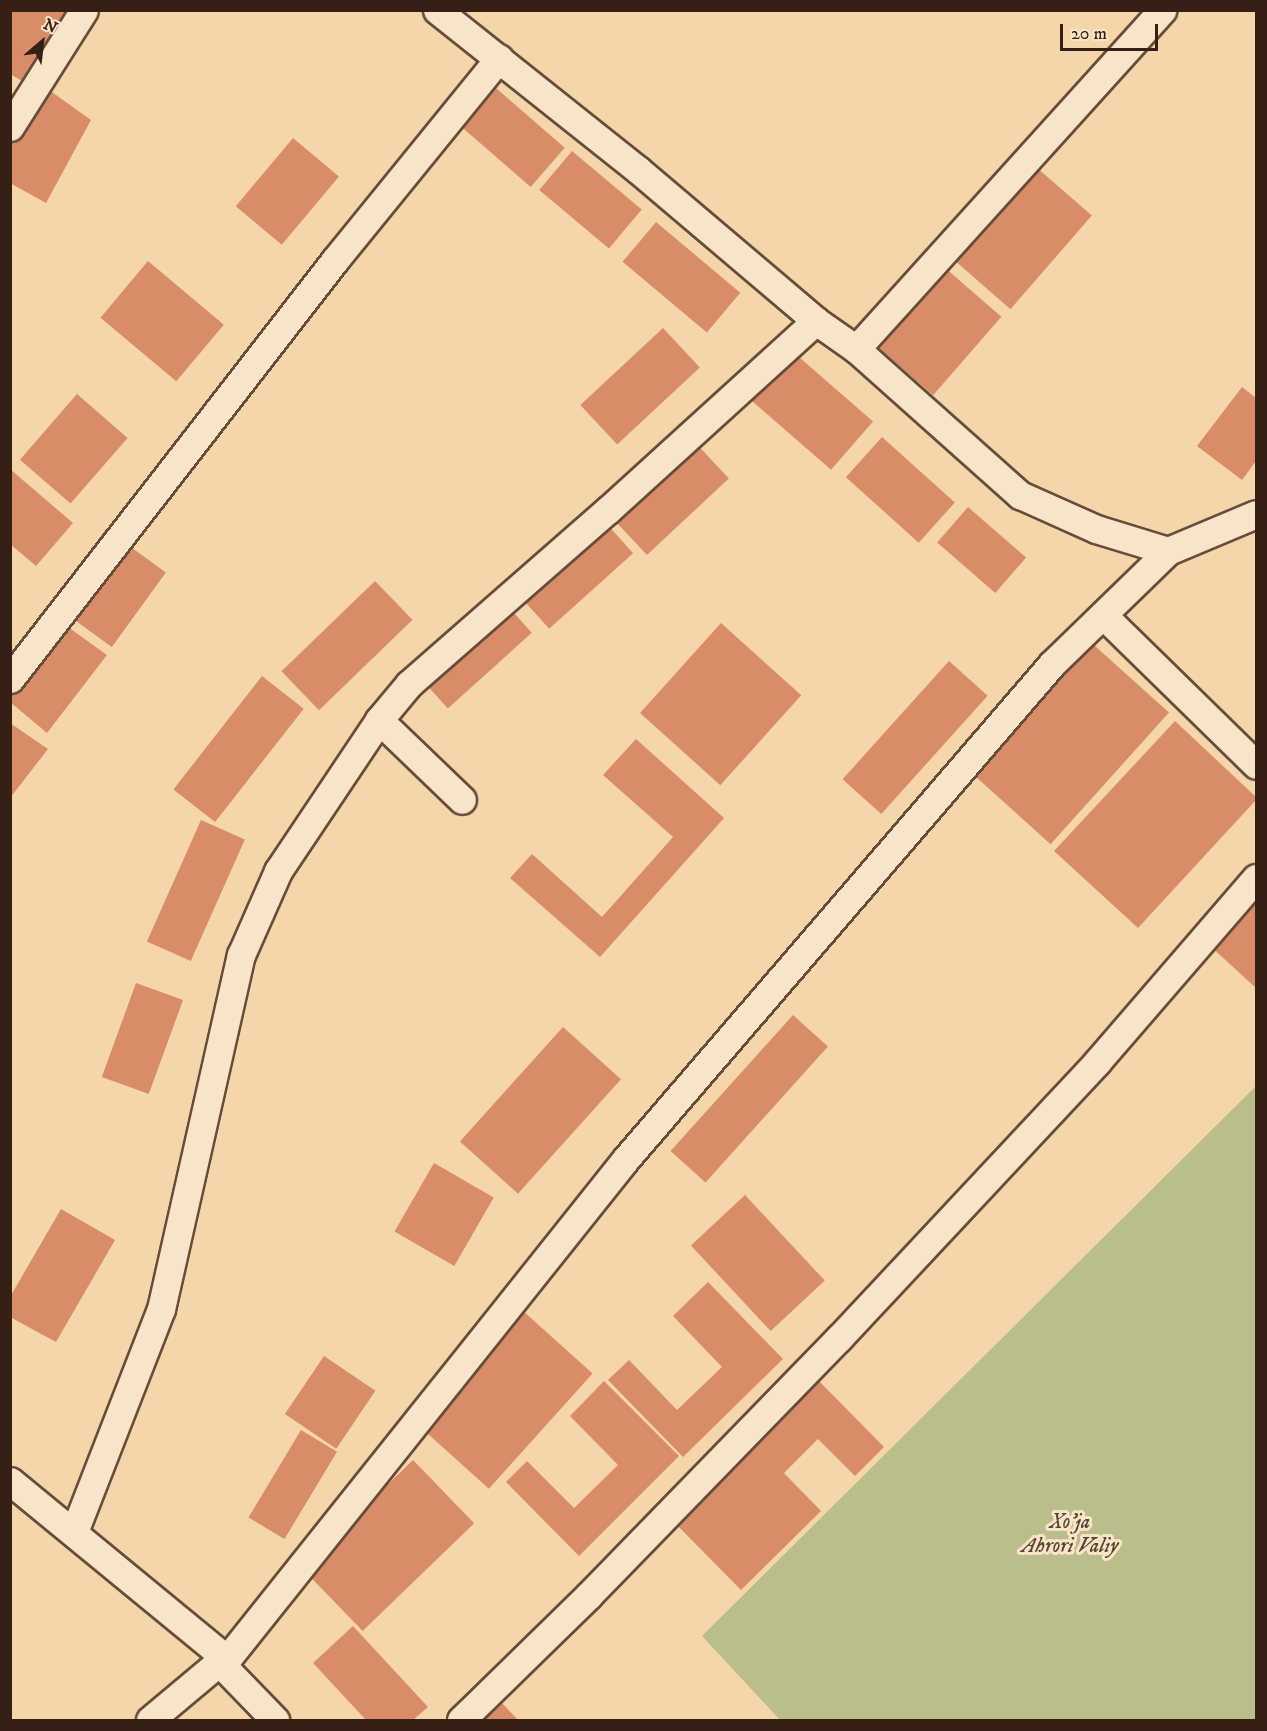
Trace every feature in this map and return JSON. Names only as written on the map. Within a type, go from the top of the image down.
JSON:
[{"type":"street","points":[[10,127],[84,10]]},
{"type":"street","points":[[437,10],[637,169],[816,321],[856,349],[1020,495],[1096,530],[1168,551]]},
{"type":"street","points":[[856,349],[1162,10]]},
{"type":"street","points":[[10,679],[335,260],[499,58]]},
{"type":"street","points":[[74,1532],[161,1309],[241,956],[278,871],[378,720],[409,684],[608,510],[816,321]]},
{"type":"street","points":[[150,1720],[223,1660],[625,1160],[1052,664],[1168,551],[1257,514]]},
{"type":"street","points":[[1103,615],[1257,765]]},
{"type":"street","points":[[378,720],[462,800]]},
{"type":"street","points":[[461,1720],[589,1595],[839,1338],[1097,1062],[1257,878]]},
{"type":"street","points":[[10,1481],[74,1532],[223,1660],[274,1720]]},
{"type":"green space","name":"Xo'ja Ahrori Valiy","points":[[1256,1086],[1256,1720],[780,1720],[702,1636]]},
{"type":"building","points":[[10,10],[73,10],[29,85],[10,74]]},
{"type":"building","points":[[481,75],[565,148],[531,187],[447,114]]},
{"type":"building","points":[[42,85],[91,120],[46,203],[10,183],[10,140]]},
{"type":"building","points":[[293,138],[339,177],[282,245],[236,206]]},
{"type":"building","points":[[572,151],[642,209],[609,249],[539,190]]},
{"type":"building","points":[[1036,167],[1092,216],[1010,309],[955,261]]},
{"type":"building","points":[[656,222],[740,293],[707,333],[623,262]]},
{"type":"building","points":[[148,261],[224,325],[176,381],[100,318]]},
{"type":"building","points":[[944,267],[1001,317],[933,395],[876,345]]},
{"type":"building","points":[[663,328],[700,367],[617,445],[580,405]]},
{"type":"building","points":[[784,344],[873,421],[831,470],[742,392]]},
{"type":"building","points":[[1242,387],[1256,398],[1256,461],[1242,480],[1197,446]]},
{"type":"building","points":[[77,394],[128,438],[70,504],[20,460]]},
{"type":"building","points":[[882,437],[955,503],[919,543],[846,477]]},
{"type":"building","points":[[692,439],[729,478],[647,555],[610,515]]},
{"type":"building","points":[[10,469],[73,523],[36,566],[10,544]]},
{"type":"building","points":[[968,507],[1026,558],[995,593],[937,542]]},
{"type":"building","points":[[597,513],[633,553],[549,629],[513,589]]},
{"type":"building","points":[[106,529],[166,572],[112,647],[52,603]]},
{"type":"building","points":[[375,581],[413,620],[319,710],[281,671]]},
{"type":"building","points":[[495,592],[532,633],[448,708],[411,668]]},
{"type":"building","points":[[47,612],[107,655],[47,733],[10,702],[10,654]]},
{"type":"building","points":[[721,623],[801,695],[720,785],[640,713]]},
{"type":"building","points":[[1085,637],[1169,713],[1051,844],[967,769]]},
{"type":"building","points":[[949,661],[988,696],[881,814],[843,779]]},
{"type":"building","points":[[262,676],[304,709],[215,822],[173,789]]},
{"type":"building","points":[[1175,721],[1256,797],[1256,800],[1138,928],[1054,851]]},
{"type":"building","points":[[10,723],[48,749],[10,798]]},
{"type":"building","points":[[636,739],[724,818],[600,957],[510,878],[532,854],[602,917],[673,837],[603,775]]},
{"type":"building","points":[[201,820],[245,840],[191,961],[147,942]]},
{"type":"building","points":[[1256,893],[1256,988],[1209,945]]},
{"type":"building","points":[[136,983],[183,1000],[149,1094],[102,1077]]},
{"type":"building","points":[[793,1015],[828,1046],[705,1182],[671,1151]]},
{"type":"building","points":[[563,1027],[621,1079],[518,1194],[460,1141]]},
{"type":"building","points":[[434,1163],[494,1198],[454,1266],[394,1231]]},
{"type":"building","points":[[745,1195],[825,1281],[771,1331],[691,1245]]},
{"type":"building","points":[[61,1209],[115,1240],[56,1342],[10,1317],[10,1297]]},
{"type":"building","points":[[708,1282],[783,1359],[683,1457],[608,1380],[629,1360],[677,1410],[722,1367],[673,1316]]},
{"type":"building","points":[[522,1310],[593,1374],[489,1489],[418,1425]]},
{"type":"building","points":[[324,1356],[375,1391],[336,1449],[285,1414]]},
{"type":"building","points":[[604,1381],[679,1456],[579,1556],[506,1482],[527,1461],[574,1508],[618,1465],[570,1416]]},
{"type":"building","points":[[819,1381],[884,1447],[855,1476],[818,1439],[784,1473],[821,1511],[741,1590],[675,1523]]},
{"type":"building","points":[[301,1430],[337,1452],[284,1539],[248,1517]]},
{"type":"building","points":[[413,1460],[474,1523],[363,1631],[302,1568]]},
{"type":"building","points":[[353,1626],[428,1707],[413,1720],[366,1720],[313,1663]]},
{"type":"building","points":[[499,1700],[518,1720],[476,1720]]}]
